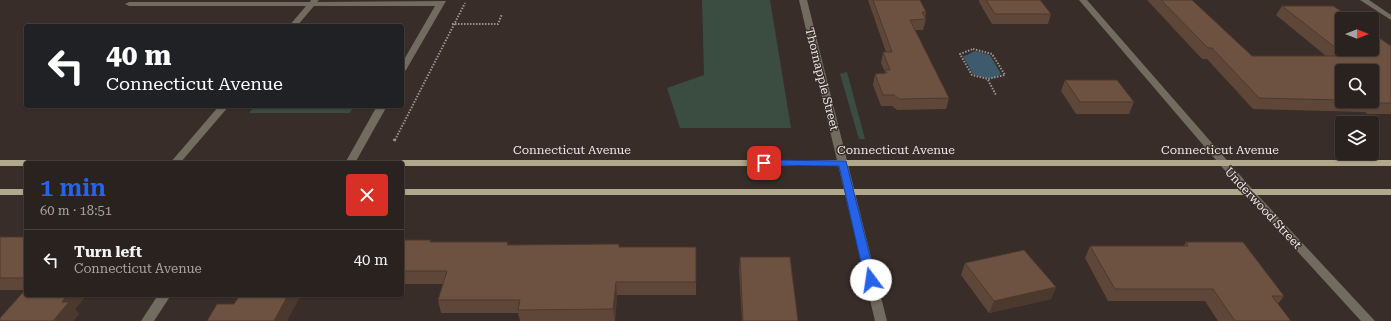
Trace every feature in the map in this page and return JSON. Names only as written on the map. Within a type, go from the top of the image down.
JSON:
[{"type":"main road","points":[[0,163],[24,163]]},
{"type":"main road","name":"Connecticut Avenue","points":[[404,163],[1391,163]]},
{"type":"main road","points":[[0,192],[24,192]]},
{"type":"main road","points":[[404,192],[1391,192]]},
{"type":"street","name":"Thornapple Street","points":[[803,0],[881,321]]},
{"type":"street","name":"Underwood Street","points":[[1083,0],[1222,163],[1369,321]]},
{"type":"street","points":[[1364,0],[1391,18]]},
{"type":"street","points":[[295,24],[314,2]]},
{"type":"street","points":[[129,4],[440,2],[404,66]]},
{"type":"street","points":[[177,161],[222,108]]},
{"type":"street","points":[[351,161],[381,108]]},
{"type":"street","points":[[147,321],[164,297]]},
{"type":"path","points":[[394,141],[465,3]]},
{"type":"path","points":[[428,23],[498,24],[502,14]]},
{"type":"path","points":[[988,80],[1005,75],[992,54],[973,49],[960,54],[972,75],[988,80],[996,95]]},
{"type":"green space","points":[[702,0],[770,0],[791,128],[680,128],[667,88],[704,75]]},
{"type":"green space","points":[[847,72],[865,139],[859,139],[840,74]]},
{"type":"green space","points":[[253,108],[353,108],[350,113],[249,113]]},
{"type":"water","points":[[975,51],[990,55],[1001,74],[994,78],[985,78],[973,74],[963,56]]},
{"type":"building","points":[[873,0],[920,0],[926,12],[922,12],[926,19],[910,20],[949,98],[899,99],[894,95],[883,95],[875,74],[887,73],[885,70],[890,70],[883,52],[892,52]]},
{"type":"building","points":[[986,0],[1040,0],[1051,14],[995,14]]},
{"type":"building","points":[[1161,0],[1192,0],[1252,56],[1379,56],[1379,38],[1391,46],[1391,103],[1379,103],[1379,64],[1335,64],[1335,100],[1259,98],[1212,48],[1208,48]]},
{"type":"building","points":[[1282,6],[1333,6],[1342,12],[1335,12],[1335,47]]},
{"type":"building","points":[[1065,80],[1117,80],[1134,102],[1080,102]]},
{"type":"building","points":[[0,237],[24,237],[24,278],[0,278]]},
{"type":"building","points":[[404,240],[431,240],[430,242],[508,242],[507,245],[619,244],[619,247],[696,247],[696,282],[616,282],[613,309],[518,310],[520,300],[438,300],[447,271],[404,271]]},
{"type":"building","points":[[1186,242],[1243,242],[1284,296],[1272,296],[1291,321],[1235,321],[1213,289],[1115,289],[1090,246],[1188,246]]},
{"type":"building","points":[[1024,250],[1056,287],[994,301],[965,263]]},
{"type":"building","points":[[740,257],[790,257],[798,321],[743,321]]},
{"type":"building","points":[[24,291],[24,297],[66,297],[62,302],[69,302],[53,321],[0,321],[0,318]]},
{"type":"building","points":[[239,297],[287,297],[274,321],[207,321],[217,304],[234,304]]},
{"type":"route","points":[[764,163],[843,163],[871,280]]}]
